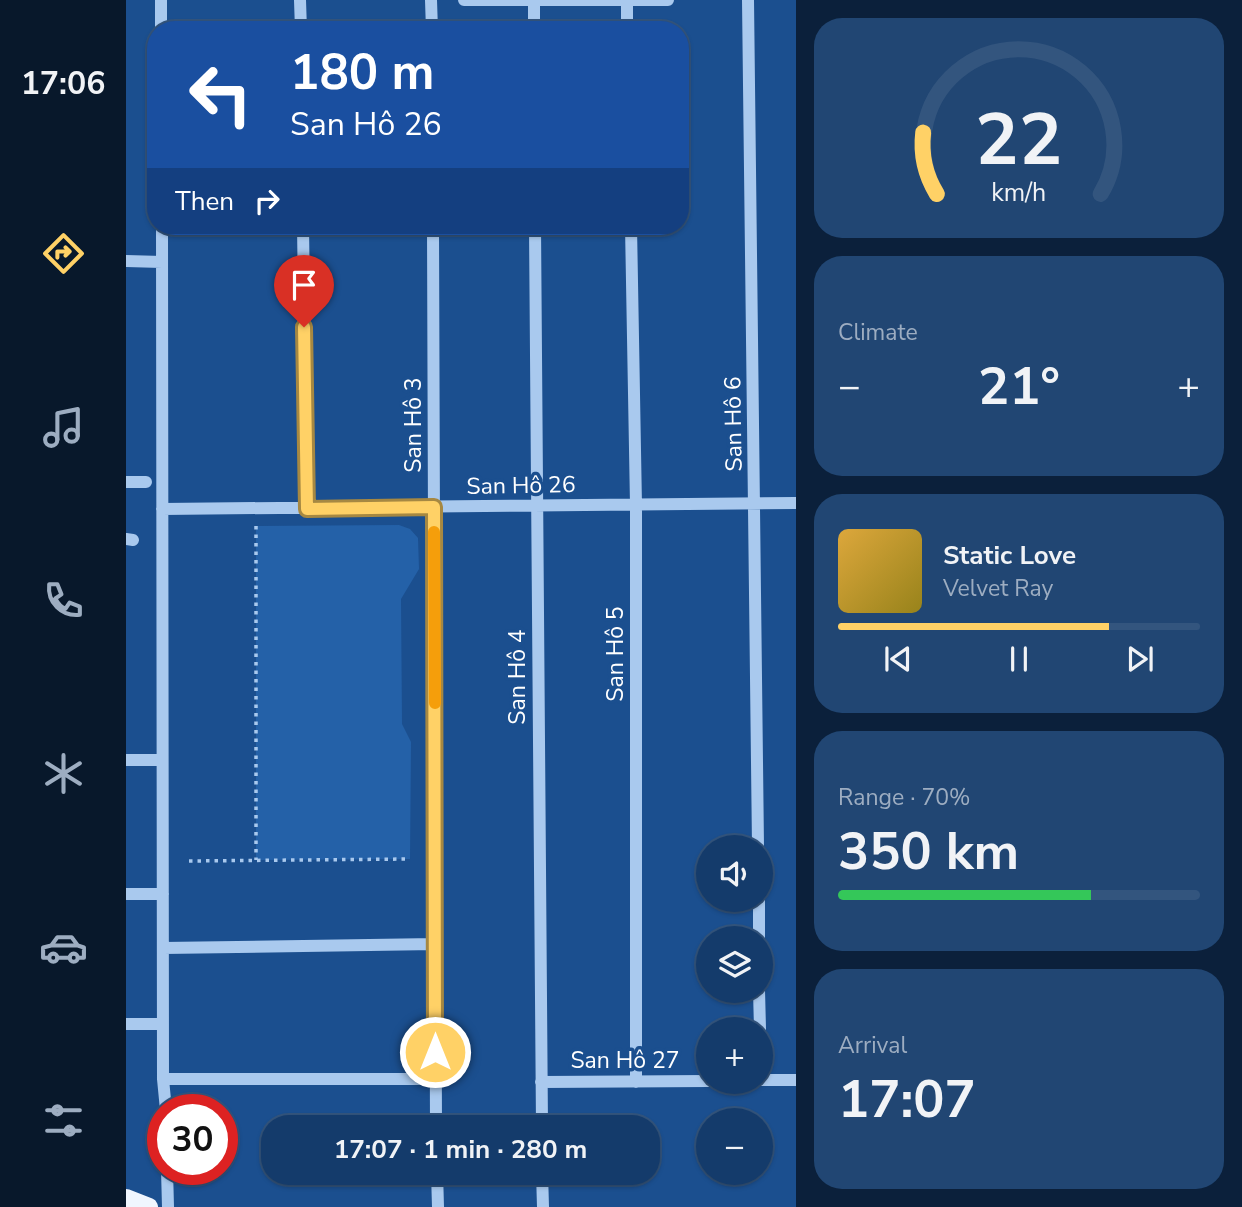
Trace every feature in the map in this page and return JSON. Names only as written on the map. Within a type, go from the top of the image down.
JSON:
[{"type":"main road","points":[[126,1198],[149,1207]]},
{"type":"street","points":[[161,0],[161,21]]},
{"type":"street","points":[[300,0],[301,21]]},
{"type":"street","points":[[432,0],[432,21]]},
{"type":"street","points":[[464,0],[668,0]]},
{"type":"street","points":[[534,0],[534,21]]},
{"type":"street","name":"San Hô 6","points":[[748,0],[758,835]]},
{"type":"street","points":[[627,1],[627,21]]},
{"type":"street","points":[[162,235],[164,1094]]},
{"type":"street","points":[[303,235],[307,509]]},
{"type":"street","name":"San Hô 3","points":[[433,235],[436,1115]]},
{"type":"street","name":"San Hô 4","points":[[535,235],[542,1115]]},
{"type":"street","name":"San Hô 5","points":[[631,235],[636,505],[636,1082]]},
{"type":"street","points":[[126,261],[162,262]]},
{"type":"street","points":[[126,482],[146,482]]},
{"type":"street","name":"San Hô 26","points":[[162,509],[796,503]]},
{"type":"street","points":[[126,760],[162,760]]},
{"type":"street","points":[[126,894],[163,894]]},
{"type":"street","points":[[163,948],[435,944]]},
{"type":"street","points":[[126,1024],[163,1024]]},
{"type":"street","points":[[163,1079],[434,1079]]},
{"type":"street","points":[[773,1080],[796,1080]]},
{"type":"street","name":"San Hô 27","points":[[541,1082],[696,1081]]},
{"type":"street","points":[[167,1185],[168,1207]]},
{"type":"street","points":[[438,1185],[439,1207]]},
{"type":"street","points":[[542,1185],[542,1207]]},
{"type":"path","points":[[256,527],[256,860]]},
{"type":"path","points":[[189,861],[410,859]]},
{"type":"shaded area","points":[[399,525],[410,529],[418,538],[419,569],[401,599],[402,724],[411,742],[410,859],[256,860],[256,526]]},
{"type":"slow traffic","points":[[434,532],[435,703]]},
{"type":"route","points":[[304,327],[307,509],[434,507],[435,1052]]}]
